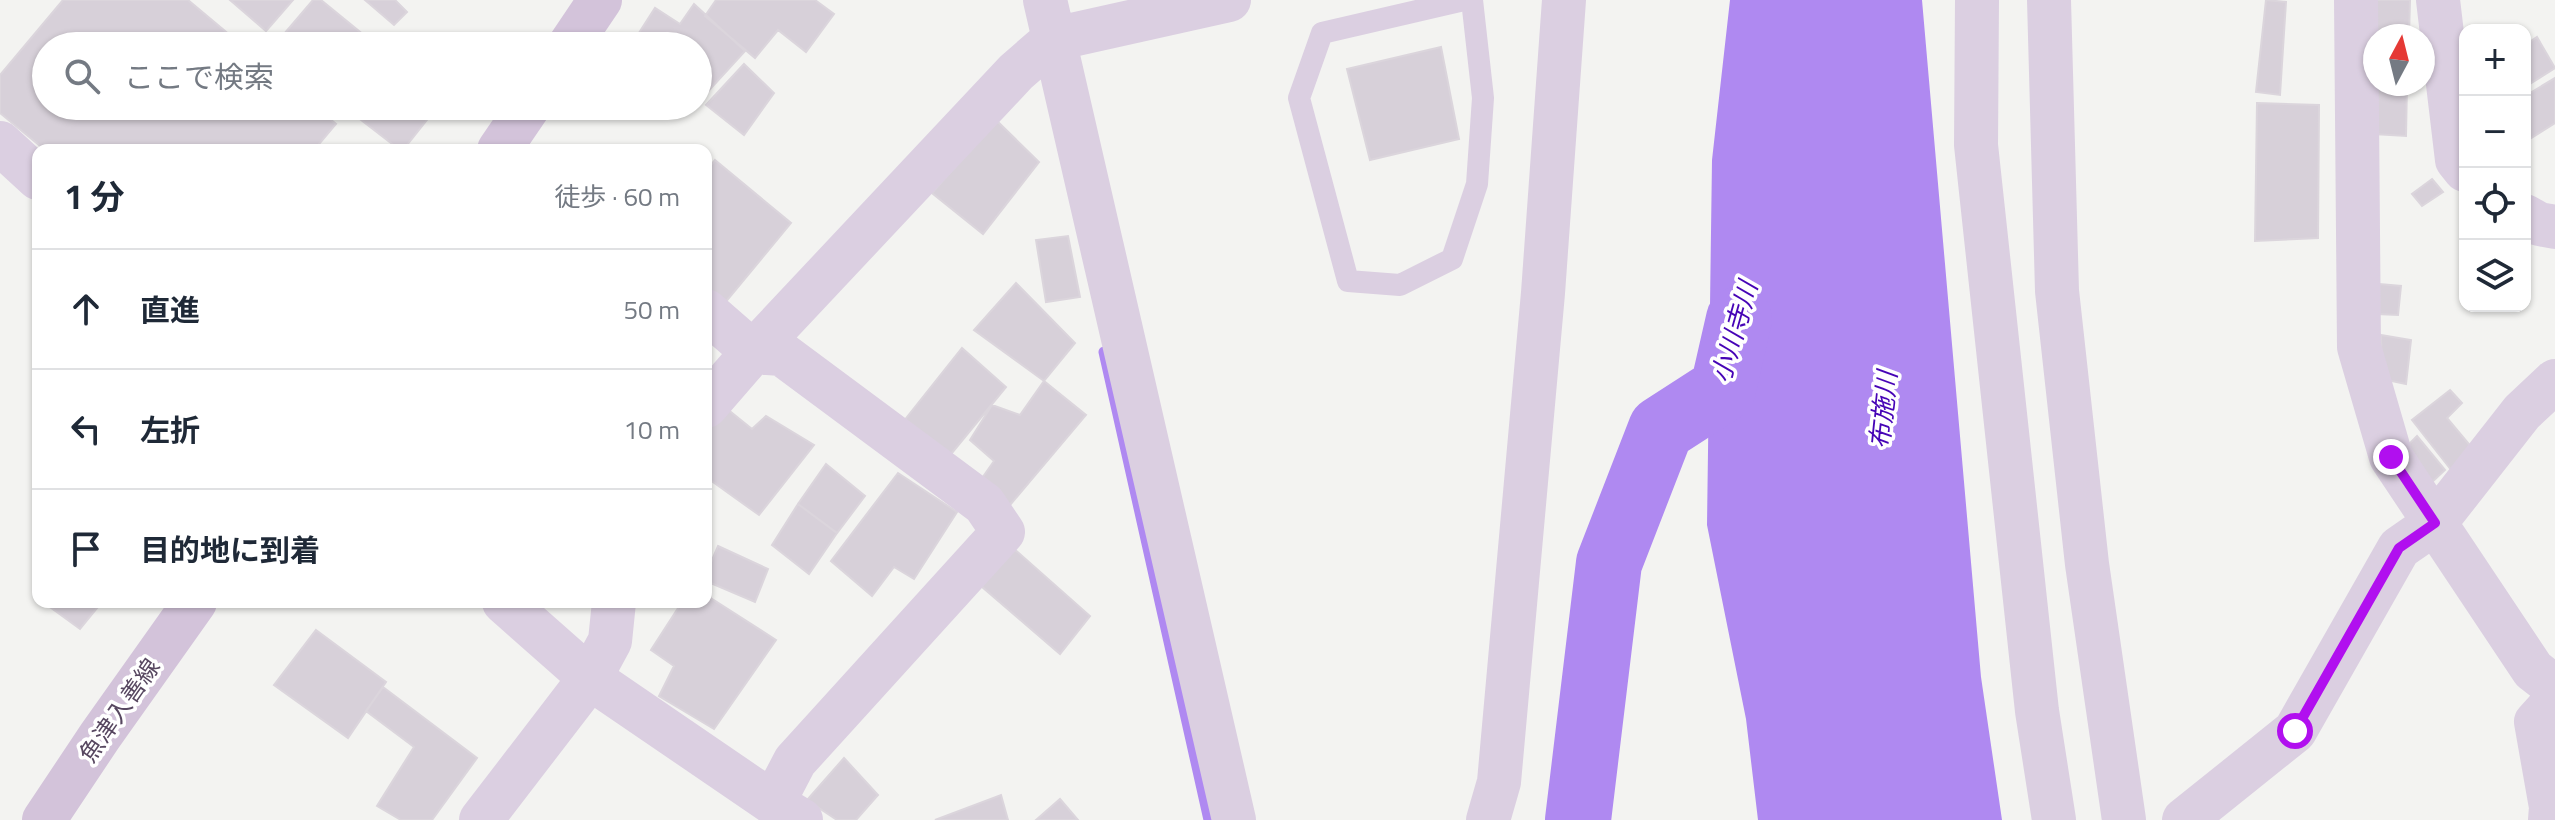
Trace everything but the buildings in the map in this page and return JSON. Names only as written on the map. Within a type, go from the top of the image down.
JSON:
[{"type":"main road","points":[[578,32],[600,0]]},
{"type":"main road","name":"魚津入善線","points":[[44,820],[191,608]]},
{"type":"street","points":[[1050,19],[1229,0]]},
{"type":"street","points":[[1488,820],[1499,782],[1543,293],[1564,0]]},
{"type":"street","points":[[1977,0],[1976,145],[2037,711],[2054,820]]},
{"type":"street","points":[[2049,0],[2057,291],[2087,564],[2124,820]]},
{"type":"street","points":[[2356,0],[2359,347],[2391,457],[2533,670],[2555,687]]},
{"type":"street","points":[[2438,0],[2457,160],[2463,168]]},
{"type":"street","points":[[712,399],[1016,72],[1050,19]]},
{"type":"street","points":[[1050,19],[1234,820]]},
{"type":"street","points":[[0,143],[32,172]]},
{"type":"street","points":[[2531,219],[2555,227]]},
{"type":"street","points":[[511,608],[590,678],[787,812],[795,761],[1003,532],[984,504],[782,354],[753,352],[712,316]]},
{"type":"street","points":[[2184,820],[2295,731],[2399,548],[2435,523],[2522,412],[2555,381]]},
{"type":"street","points":[[481,820],[590,678],[610,641],[613,608]]},
{"type":"street","points":[[2550,820],[2551,807],[2536,722],[2555,701]]},
{"type":"lane","points":[[1464,0],[1322,33],[1299,98],[1348,281],[1400,285],[1452,259],[1477,184],[1483,98],[1472,0]]},
{"type":"water","name":"布施川","points":[[1730,0],[1922,0],[1981,677],[2002,820],[1758,820],[1746,719],[1707,525],[1712,160]]},
{"type":"waterway","name":"小川寺川","points":[[1578,820],[1609,563],[1661,429],[1723,389],[1739,319]]},
{"type":"waterway","points":[[1104,352],[1209,820]]},
{"type":"route","points":[[2295,731],[2399,548],[2435,523],[2391,457]]}]
